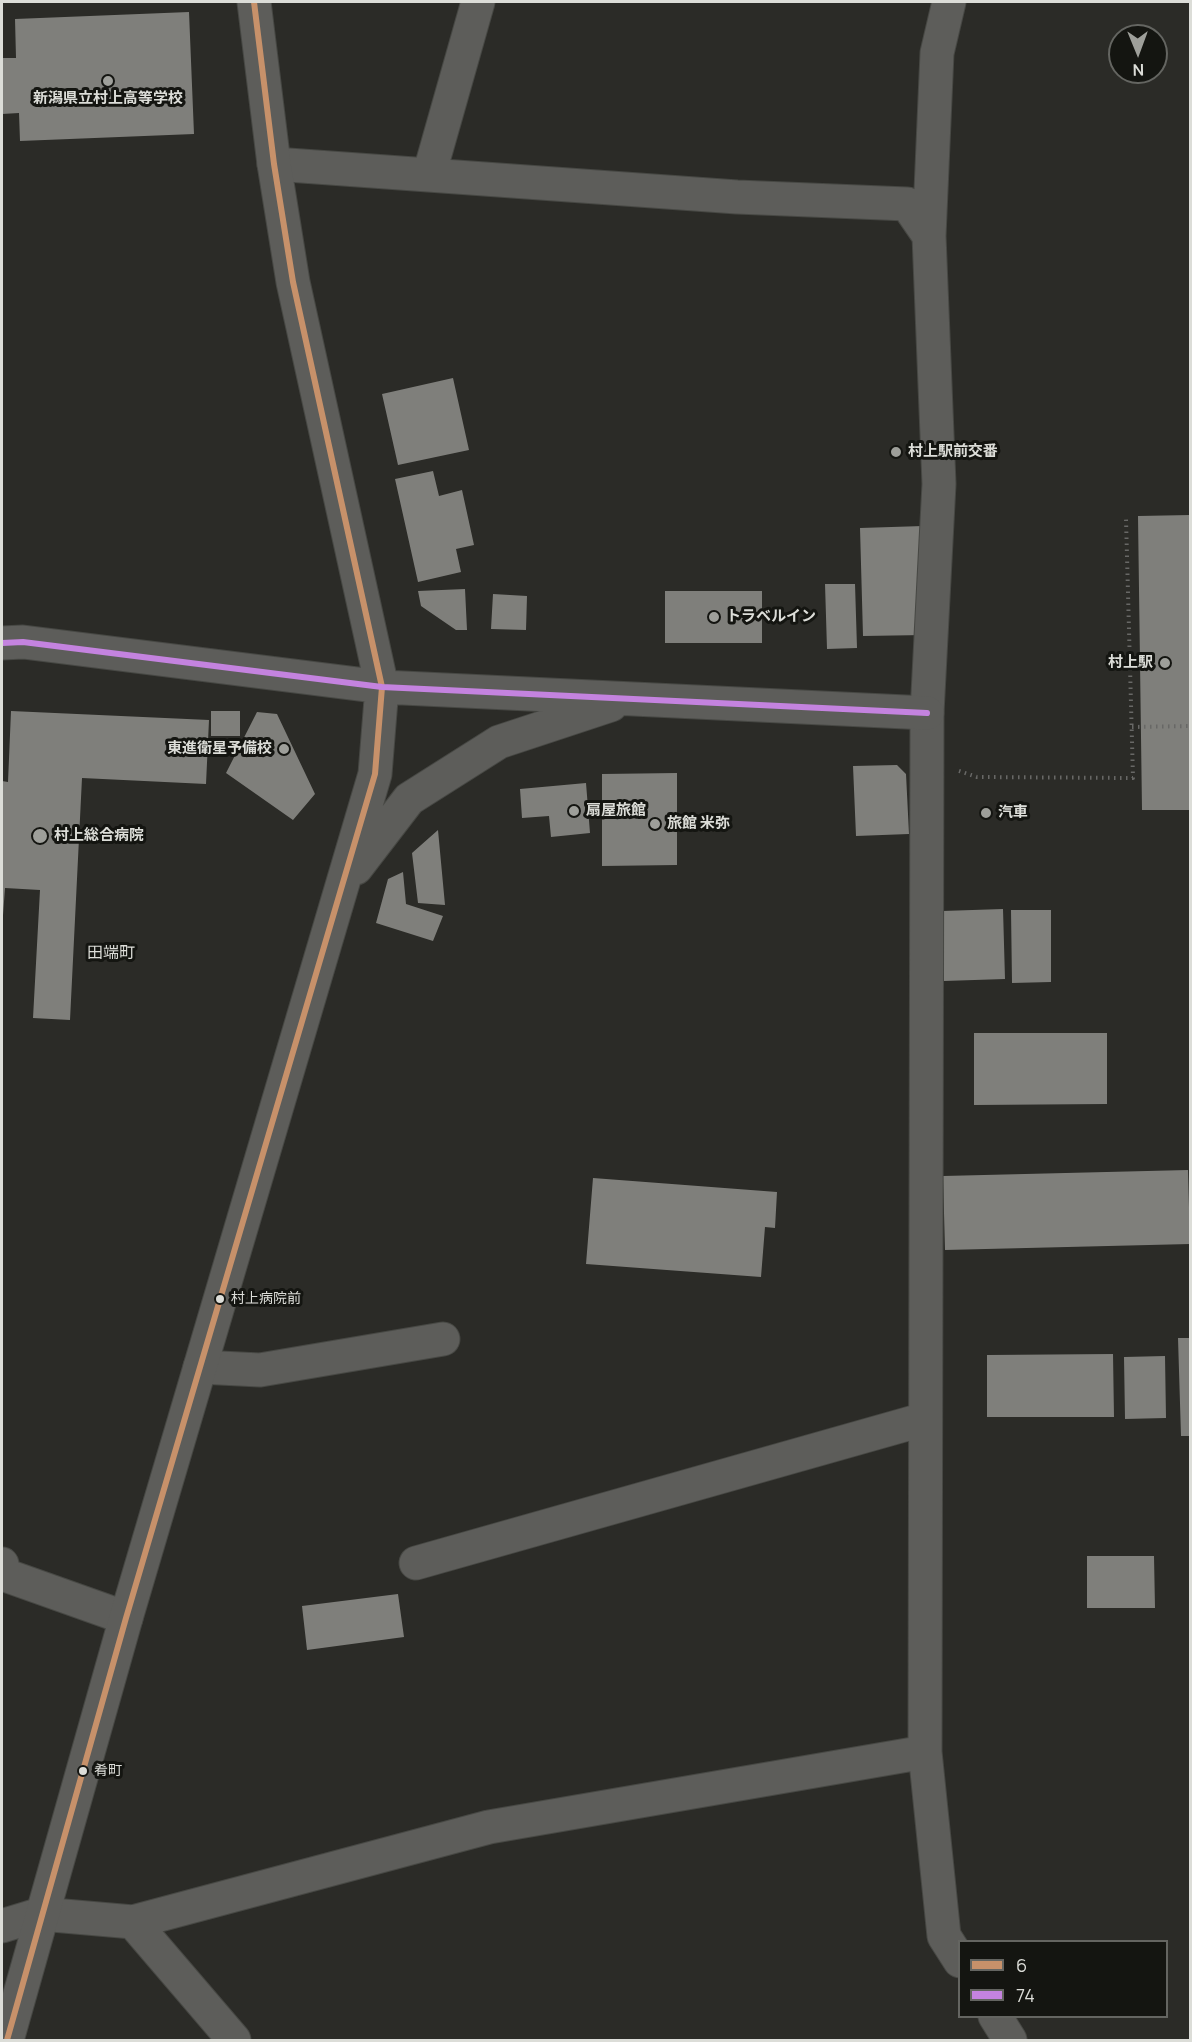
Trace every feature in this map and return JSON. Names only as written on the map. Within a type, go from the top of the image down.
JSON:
[{"type":"street","points":[[7,2040],[40,1914],[126,1618],[375,774],[382,687],[293,282],[274,164],[254,2]]},
{"type":"street","points":[[429,175],[478,2]]},
{"type":"street","points":[[949,2],[937,53],[929,236],[939,484],[927,713],[925,1752],[944,1936],[958,1958]]},
{"type":"street","points":[[274,164],[737,197],[907,204],[929,236]]},
{"type":"street","points":[[2,643],[23,642],[382,687],[927,713]]},
{"type":"street","points":[[342,888],[409,799],[499,742],[630,699]]},
{"type":"street","points":[[200,1367],[260,1370],[443,1339]]},
{"type":"street","points":[[416,1563],[925,1419]]},
{"type":"street","points":[[2,1564],[2,1574],[126,1618]]},
{"type":"street","points":[[2,1926],[40,1914],[133,1922],[489,1827],[925,1752]]},
{"type":"street","points":[[133,1922],[234,2040]]},
{"type":"street","points":[[996,2018],[1010,2040]]},
{"type":"path","points":[[927,762],[977,777],[1133,778],[1126,519]]},
{"type":"path","points":[[1132,727],[1191,726]]},
{"type":"building","name":"新潟県立村上高等学校","points":[[189,12],[194,134],[20,141],[19,113],[2,114],[2,58],[16,58],[15,19]]},
{"type":"building","points":[[453,378],[469,450],[398,465],[382,394]]},
{"type":"building","points":[[433,471],[439,496],[462,490],[474,545],[456,549],[461,572],[418,582],[395,479]]},
{"type":"building","name":"村上駅","points":[[1190,515],[1190,810],[1142,810],[1138,516]]},
{"type":"building","points":[[923,526],[925,635],[863,636],[860,528]]},
{"type":"building","points":[[825,584],[855,584],[857,648],[827,649]]},
{"type":"building","points":[[465,589],[467,630],[456,630],[421,606],[418,591]]},
{"type":"building","name":"トラベルイン","points":[[665,591],[762,591],[762,643],[665,643]]},
{"type":"building","points":[[493,594],[527,596],[526,630],[491,629]]},
{"type":"building","name":"村上総合病院","points":[[11,711],[209,720],[206,784],[82,778],[70,1020],[33,1018],[40,890],[5,888],[2,929],[2,781],[8,782]]},
{"type":"building","points":[[211,711],[240,711],[240,736],[211,736]]},
{"type":"building","points":[[257,712],[277,714],[315,794],[293,820],[226,773]]},
{"type":"building","points":[[897,765],[906,774],[909,834],[856,836],[853,766]]},
{"type":"building","points":[[677,773],[677,865],[602,866],[602,774]]},
{"type":"building","points":[[586,783],[590,833],[551,837],[549,816],[522,818],[520,789]]},
{"type":"building","points":[[438,830],[445,905],[418,903],[412,853]]},
{"type":"building","points":[[403,872],[406,904],[443,916],[433,941],[376,923],[388,879]]},
{"type":"building","points":[[1003,909],[1005,979],[944,981],[942,911]]},
{"type":"building","points":[[1011,910],[1051,910],[1051,982],[1012,983]]},
{"type":"building","points":[[974,1033],[1107,1033],[1107,1104],[974,1105]]},
{"type":"building","points":[[1188,1170],[1190,1244],[945,1250],[943,1176]]},
{"type":"building","points":[[593,1178],[777,1192],[775,1228],[765,1227],[761,1277],[586,1264]]},
{"type":"building","points":[[1178,1338],[1190,1338],[1190,1436],[1181,1436]]},
{"type":"building","points":[[1113,1354],[1114,1417],[987,1417],[987,1355]]},
{"type":"building","points":[[1165,1356],[1166,1418],[1125,1419],[1124,1357]]},
{"type":"building","points":[[1087,1556],[1154,1556],[1155,1608],[1087,1608]]},
{"type":"building","points":[[398,1594],[404,1637],[307,1650],[302,1606]]},
{"type":"transit line","name":"6","points":[[7,2040],[126,1618],[375,774],[382,687],[293,282],[274,164],[254,2]]},
{"type":"transit line","name":"74","points":[[2,643],[23,642],[382,687],[927,713]]},
{"type":"place","name":"新潟県立村上高等学校","points":[[108,81]]},
{"type":"place","name":"村上駅前交番","points":[[896,452]]},
{"type":"place","name":"トラベルイン","points":[[714,617]]},
{"type":"place","name":"村上駅","points":[[1165,663]]},
{"type":"place","name":"東進衛星予備校","points":[[284,749]]},
{"type":"place","name":"扇屋旅館","points":[[574,811]]},
{"type":"place","name":"汽車","points":[[986,813]]},
{"type":"place","name":"旅館 米弥","points":[[655,824]]},
{"type":"place","name":"村上総合病院","points":[[40,836]]},
{"type":"place","name":"村上病院前","points":[[220,1299]]},
{"type":"place","name":"肴町","points":[[83,1771]]},
{"type":"district","name":"田端町","points":[[111,954]]}]
